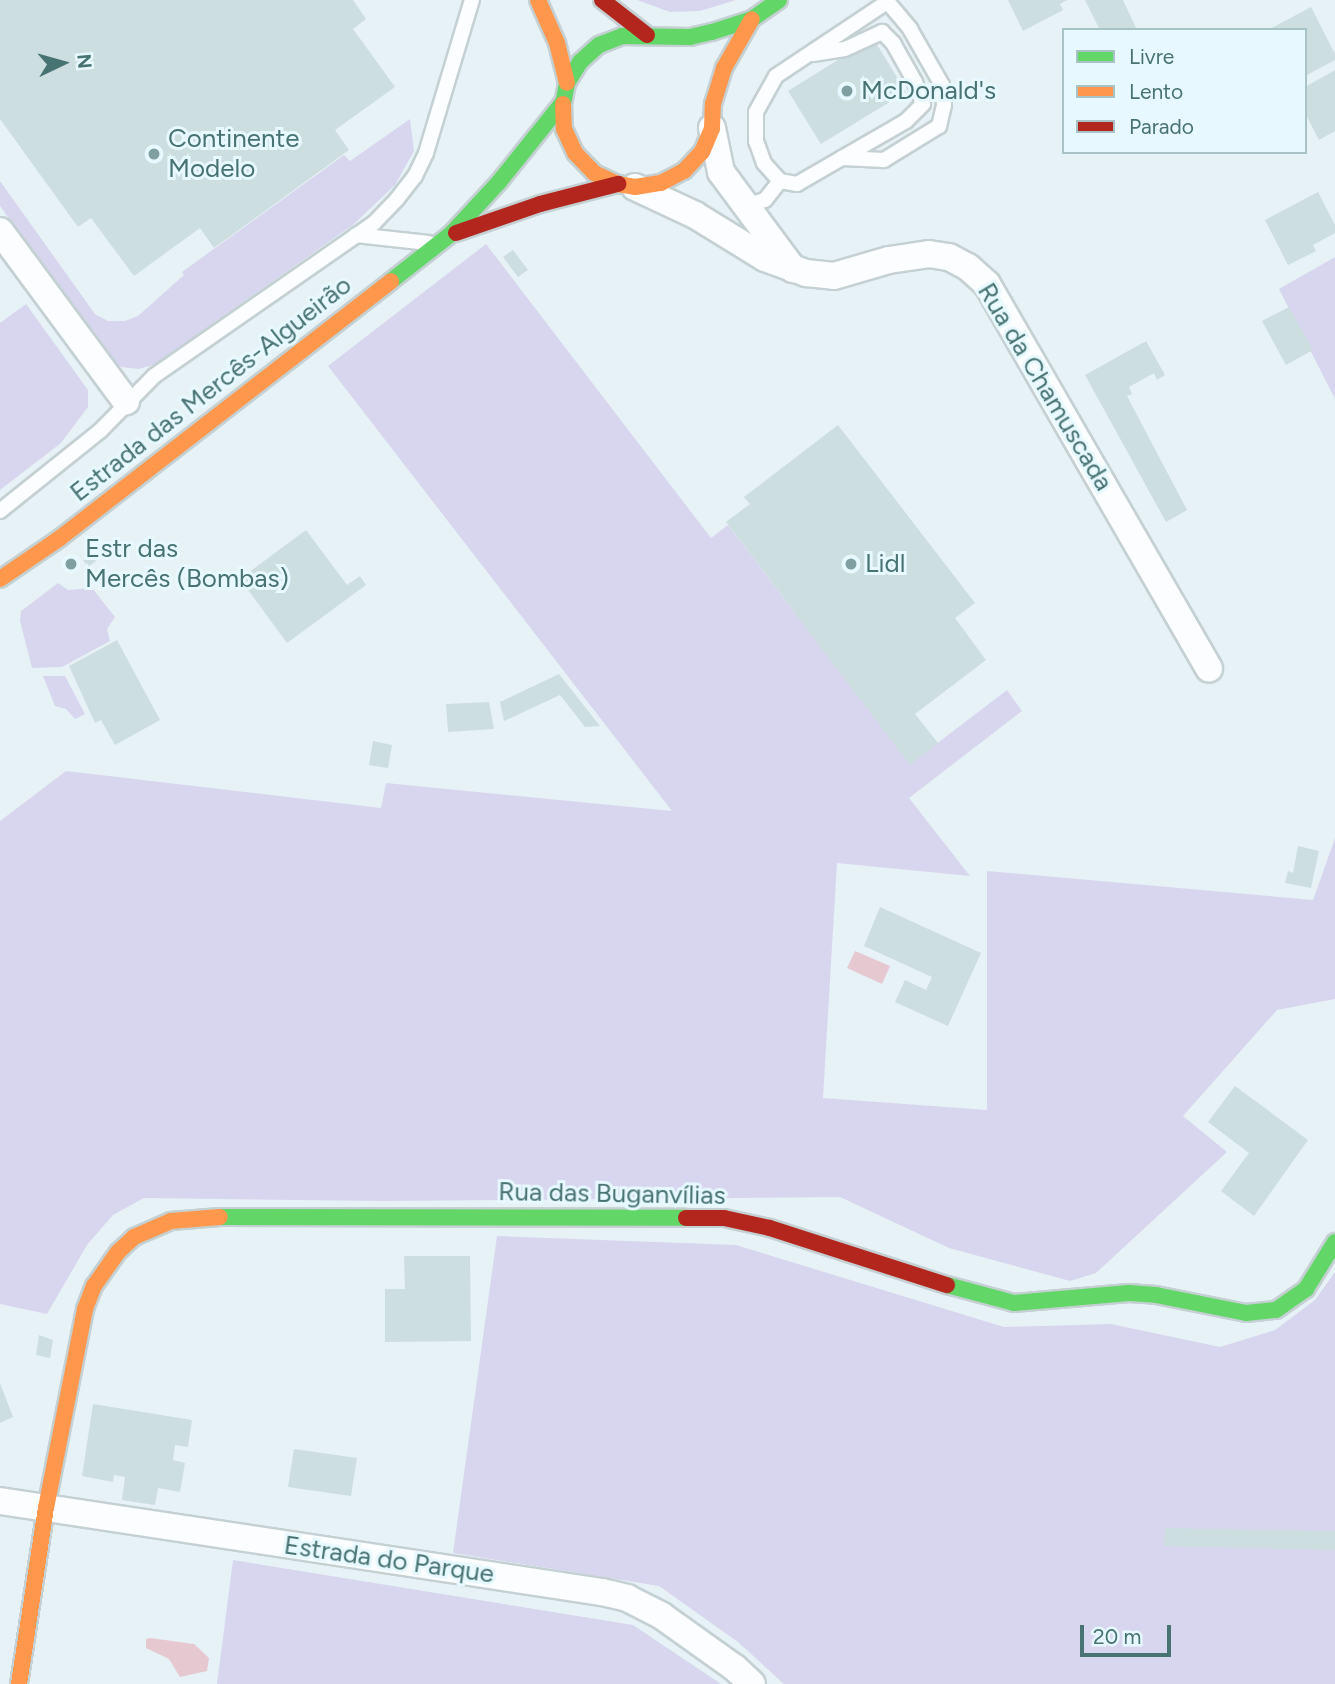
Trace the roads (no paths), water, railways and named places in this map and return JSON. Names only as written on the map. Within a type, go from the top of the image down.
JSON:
[{"type":"street","points":[[538,0],[557,43],[568,83]]},
{"type":"street","points":[[602,0],[654,36],[689,55]]},
{"type":"street","name":"Estrada das Mercês-Algueirão","points":[[626,185],[594,173],[575,153],[564,129],[563,102],[568,83],[580,62],[599,45],[622,36],[712,32],[752,19],[779,0]]},
{"type":"street","name":"Estrada das Mercês-Algueirão","points":[[451,234],[540,204],[626,185],[661,183],[684,171],[702,152],[724,68],[752,19]]},
{"type":"street","points":[[703,73],[713,116],[721,172],[793,269]]},
{"type":"street","name":"Estrada das Mercês-Algueirão","points":[[0,579],[90,514],[451,234],[499,183],[563,102]]},
{"type":"street","name":"Rua da Chamuscada","points":[[626,185],[695,215],[765,258],[793,269],[834,276],[888,260],[929,254],[949,257],[968,267],[987,284],[1209,668]]},
{"type":"street","points":[[0,231],[126,401]]},
{"type":"street","name":"Rua das Buganvílias","points":[[19,1684],[46,1508],[85,1310],[94,1286],[118,1252],[134,1237],[172,1221],[199,1217],[439,1216],[724,1219],[770,1228],[988,1298],[1014,1303],[1057,1302],[1129,1293],[1246,1313],[1276,1310],[1290,1303],[1306,1289],[1335,1242]]},
{"type":"street","name":"Estrada do Parque","points":[[0,1501],[602,1592],[645,1606],[662,1616],[724,1660],[752,1684]]},
{"type":"lane","points":[[0,511],[100,431],[153,376],[374,223],[397,199],[421,164],[472,0]]},
{"type":"lane","points":[[807,55],[845,49],[882,32],[892,43],[915,82],[923,104],[906,121],[876,135],[797,184],[780,181],[764,163],[756,141],[757,113],[776,76],[886,1],[910,29],[942,85],[944,105],[939,126],[884,160],[842,158]]},
{"type":"lane","points":[[745,205],[765,200],[780,181]]},
{"type":"lane","points":[[356,235],[437,244]]},
{"type":"place","name":"McDonald's","points":[[847,91]]},
{"type":"place","name":"Continente Modelo","points":[[154,154]]},
{"type":"place","name":"Estr das Mercês (Bombas)","points":[[71,564]]},
{"type":"place","name":"Lidl","points":[[851,564]]}]
